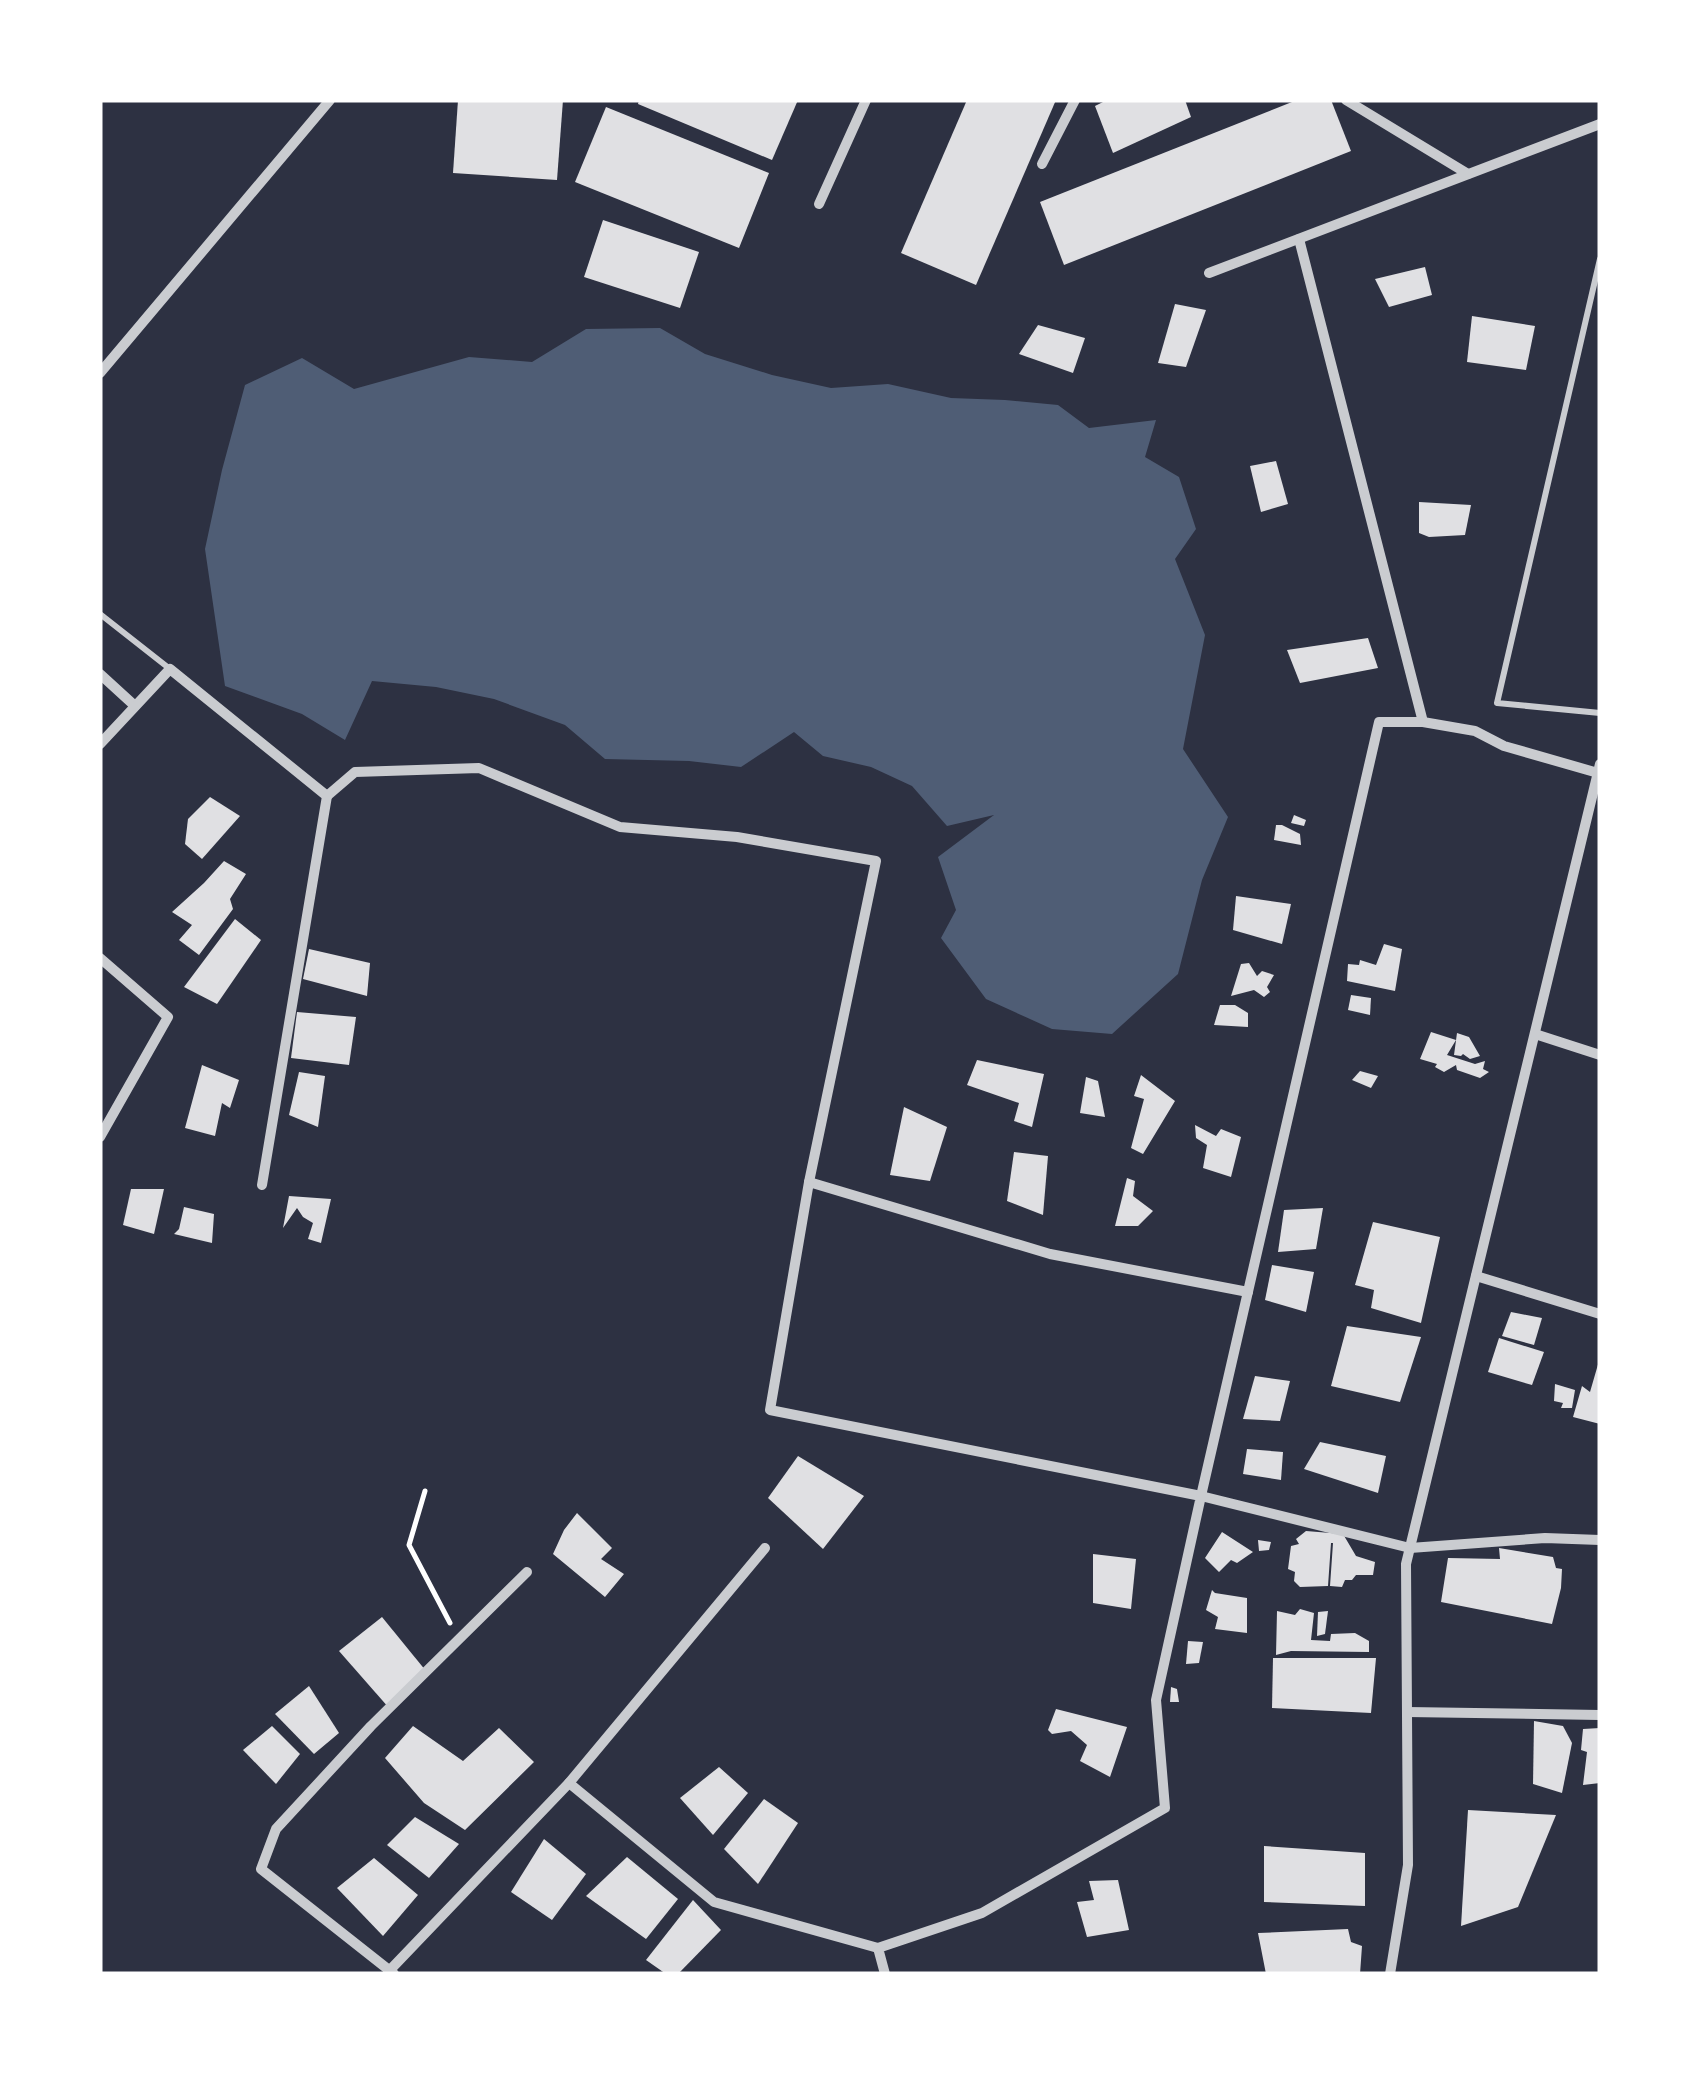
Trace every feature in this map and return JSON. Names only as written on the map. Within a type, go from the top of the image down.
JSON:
[{"type":"street","points":[[100,373],[330,100]]},
{"type":"street","points":[[819,204],[866,100]]},
{"type":"street","points":[[1042,164],[1075,100]]},
{"type":"street","points":[[1346,100],[1468,174]]},
{"type":"street","points":[[1209,273],[1600,124]]},
{"type":"street","points":[[1299,238],[1423,722]]},
{"type":"street","points":[[100,744],[170,669],[326,796]]},
{"type":"street","points":[[100,674],[135,706]]},
{"type":"street","points":[[569,1783],[714,1902],[878,1948],[982,1913],[1164,1808],[1156,1700],[1379,722],[1423,722],[1474,731],[1504,746],[1599,768],[1406,1564],[1408,1865],[1390,1974]]},
{"type":"street","points":[[262,1185],[326,796],[356,772],[480,768],[620,827],[736,837],[876,860],[809,1182],[770,1410],[1201,1496],[1410,1548],[1545,1538],[1600,1540]]},
{"type":"street","points":[[100,958],[168,1017],[100,1137]]},
{"type":"street","points":[[1535,1034],[1600,1055]]},
{"type":"street","points":[[809,1182],[1050,1254],[1248,1292]]},
{"type":"street","points":[[1476,1276],[1600,1314]]},
{"type":"street","points":[[526,1572],[371,1726],[276,1828],[261,1869],[392,1972],[569,1783],[766,1548]]},
{"type":"street","points":[[1407,1712],[1600,1715]]},
{"type":"street","points":[[878,1948],[885,1974]]},
{"type":"lane","points":[[1600,259],[1497,703],[1600,713]]},
{"type":"lane","points":[[100,614],[170,669]]},
{"type":"path","points":[[425,1491],[410,1545],[458,1639]]},
{"type":"water","points":[[660,328],[705,354],[831,388],[888,384],[951,398],[1058,405],[1089,428],[1156,420],[1145,457],[1179,477],[1196,529],[1175,559],[1205,635],[1183,749],[1228,817],[1202,880],[1178,974],[1112,1034],[1052,1029],[986,999],[941,938],[956,910],[938,857],[994,815],[947,826],[912,786],[871,767],[823,756],[794,732],[741,767],[605,759],[565,725],[494,699],[436,687],[372,681],[345,740],[302,714],[225,686],[205,549],[245,385],[302,358],[354,389],[469,357],[532,362],[586,329]]},
{"type":"building","points":[[458,100],[563,100],[557,180],[453,173]]},
{"type":"building","points":[[639,100],[798,100],[772,160],[638,104]]},
{"type":"building","points":[[967,100],[1056,100],[976,285],[901,253]]},
{"type":"building","points":[[1107,100],[1185,100],[1191,117],[1113,153],[1095,106]]},
{"type":"building","points":[[1297,100],[1331,100],[1351,151],[1064,265],[1040,202]]},
{"type":"building","points":[[606,107],[769,173],[739,248],[575,182]]},
{"type":"building","points":[[603,220],[699,252],[680,308],[584,277]]},
{"type":"building","points":[[1425,267],[1432,295],[1389,307],[1375,279]]},
{"type":"building","points":[[1175,304],[1206,310],[1186,367],[1158,363]]},
{"type":"building","points":[[1472,316],[1535,326],[1526,370],[1467,362]]},
{"type":"building","points":[[1038,325],[1085,338],[1073,373],[1019,354]]},
{"type":"building","points":[[1276,461],[1288,504],[1261,512],[1250,466]]},
{"type":"building","points":[[1419,502],[1471,505],[1465,535],[1429,537],[1419,533]]},
{"type":"building","points":[[1368,638],[1378,668],[1300,683],[1287,650]]},
{"type":"building","points":[[210,797],[240,816],[202,859],[185,844],[188,819]]},
{"type":"building","points":[[1294,815],[1306,820],[1304,826],[1291,823]]},
{"type":"building","points":[[1276,825],[1300,834],[1301,845],[1274,840]]},
{"type":"building","points":[[224,861],[246,874],[230,899],[233,909],[199,955],[179,940],[192,925],[172,912]]},
{"type":"building","points":[[1236,896],[1291,904],[1282,944],[1233,930]]},
{"type":"building","points":[[235,919],[261,940],[217,1004],[184,987]]},
{"type":"building","points":[[1384,944],[1402,949],[1395,991],[1347,981],[1348,964],[1359,965],[1360,960],[1376,965]]},
{"type":"building","points":[[309,949],[370,963],[367,996],[303,979]]},
{"type":"building","points":[[1249,963],[1257,976],[1262,971],[1274,975],[1267,987],[1270,992],[1264,997],[1254,990],[1231,996],[1241,964]]},
{"type":"building","points":[[1351,995],[1371,998],[1370,1015],[1348,1010]]},
{"type":"building","points":[[1220,1005],[1235,1005],[1248,1013],[1248,1027],[1214,1025]]},
{"type":"building","points":[[297,1012],[356,1017],[349,1065],[291,1058]]},
{"type":"building","points":[[1431,1032],[1456,1040],[1447,1055],[1475,1064],[1485,1061],[1483,1069],[1489,1072],[1480,1078],[1457,1070],[1456,1065],[1444,1072],[1435,1067],[1437,1064],[1420,1059]]},
{"type":"building","points":[[1457,1033],[1469,1037],[1480,1056],[1470,1059],[1463,1054],[1454,1055]]},
{"type":"building","points":[[977,1060],[1044,1074],[1032,1127],[1014,1121],[1019,1103],[967,1085]]},
{"type":"building","points":[[202,1065],[239,1080],[230,1108],[222,1103],[215,1136],[185,1128]]},
{"type":"building","points":[[1360,1071],[1378,1076],[1371,1088],[1352,1080]]},
{"type":"building","points":[[299,1072],[325,1076],[318,1127],[289,1115]]},
{"type":"building","points":[[1141,1075],[1175,1101],[1143,1154],[1131,1148],[1144,1099],[1134,1096]]},
{"type":"building","points":[[1086,1077],[1098,1081],[1105,1117],[1080,1113]]},
{"type":"building","points":[[904,1107],[947,1127],[930,1181],[890,1175]]},
{"type":"building","points":[[1195,1125],[1216,1136],[1221,1129],[1241,1137],[1231,1177],[1203,1168],[1207,1145],[1196,1138]]},
{"type":"building","points":[[1014,1152],[1048,1156],[1043,1215],[1007,1201]]},
{"type":"building","points":[[1127,1178],[1135,1181],[1133,1196],[1153,1211],[1138,1226],[1115,1226]]},
{"type":"building","points":[[131,1189],[164,1189],[154,1234],[123,1225]]},
{"type":"building","points":[[289,1196],[331,1199],[321,1243],[308,1239],[313,1223],[297,1208],[283,1228]]},
{"type":"building","points":[[184,1207],[214,1214],[212,1243],[174,1234]]},
{"type":"building","points":[[1323,1208],[1316,1249],[1278,1252],[1284,1210]]},
{"type":"building","points":[[1373,1222],[1440,1237],[1421,1323],[1371,1308],[1374,1290],[1355,1285]]},
{"type":"building","points":[[1272,1265],[1314,1272],[1306,1312],[1265,1300]]},
{"type":"building","points":[[1511,1312],[1542,1318],[1534,1345],[1502,1336]]},
{"type":"building","points":[[1347,1326],[1421,1337],[1400,1402],[1331,1386]]},
{"type":"building","points":[[1499,1338],[1544,1352],[1532,1385],[1488,1372]]},
{"type":"building","points":[[1599,1361],[1600,1424],[1573,1417],[1582,1386],[1590,1392]]},
{"type":"building","points":[[1255,1376],[1290,1381],[1280,1421],[1243,1419]]},
{"type":"building","points":[[1555,1384],[1575,1390],[1572,1408],[1561,1408],[1563,1403],[1554,1401]]},
{"type":"building","points":[[1320,1442],[1386,1456],[1378,1493],[1304,1469]]},
{"type":"building","points":[[1247,1449],[1283,1452],[1281,1480],[1243,1474]]},
{"type":"building","points":[[798,1456],[864,1496],[823,1549],[768,1498]]},
{"type":"building","points":[[577,1513],[612,1548],[601,1559],[624,1574],[605,1597],[553,1554]]},
{"type":"building","points":[[1306,1531],[1343,1534],[1356,1556],[1375,1562],[1373,1575],[1356,1575],[1345,1580],[1342,1587],[1330,1586],[1331,1543],[1328,1586],[1300,1587],[1294,1581],[1295,1572],[1288,1569],[1291,1546],[1299,1544],[1296,1539]]},
{"type":"building","points":[[1222,1532],[1253,1552],[1237,1563],[1231,1560],[1219,1572],[1205,1558]]},
{"type":"building","points":[[1258,1540],[1271,1542],[1269,1550],[1259,1551]]},
{"type":"building","points":[[1499,1548],[1553,1557],[1556,1568],[1562,1569],[1552,1624],[1441,1602],[1448,1558],[1500,1559]]},
{"type":"building","points":[[1093,1554],[1136,1559],[1131,1609],[1093,1603]]},
{"type":"building","points":[[1212,1590],[1247,1598],[1247,1633],[1215,1629],[1218,1617],[1206,1610]]},
{"type":"building","points":[[1300,1609],[1314,1613],[1311,1640],[1330,1641],[1331,1634],[1355,1633],[1369,1641],[1369,1652],[1291,1651],[1276,1655],[1277,1611],[1295,1615]]},
{"type":"building","points":[[1328,1611],[1325,1634],[1317,1636],[1318,1612]]},
{"type":"building","points":[[382,1617],[426,1671],[389,1708],[339,1651]]},
{"type":"building","points":[[1188,1641],[1203,1642],[1199,1663],[1186,1664]]},
{"type":"building","points":[[1273,1658],[1376,1658],[1371,1713],[1272,1708]]},
{"type":"building","points":[[309,1686],[339,1733],[314,1754],[275,1714]]},
{"type":"building","points":[[1171,1687],[1177,1689],[1179,1702],[1170,1702]]},
{"type":"building","points":[[1056,1709],[1127,1727],[1110,1777],[1080,1761],[1087,1745],[1071,1731],[1052,1734],[1048,1730]]},
{"type":"building","points":[[1534,1721],[1563,1726],[1572,1743],[1562,1793],[1533,1784]]},
{"type":"building","points":[[272,1726],[300,1754],[276,1784],[243,1750]]},
{"type":"building","points":[[413,1726],[463,1761],[499,1728],[534,1762],[465,1830],[424,1803],[385,1758]]},
{"type":"building","points":[[1600,1728],[1600,1783],[1583,1785],[1587,1752],[1581,1750],[1583,1729]]},
{"type":"building","points":[[719,1767],[748,1793],[713,1835],[680,1798]]},
{"type":"building","points":[[764,1799],[798,1823],[758,1884],[724,1849]]},
{"type":"building","points":[[1468,1810],[1556,1815],[1518,1907],[1461,1926]]},
{"type":"building","points":[[415,1817],[459,1844],[429,1878],[387,1845]]},
{"type":"building","points":[[544,1839],[586,1874],[552,1920],[511,1892]]},
{"type":"building","points":[[1264,1846],[1365,1853],[1365,1906],[1264,1902]]},
{"type":"building","points":[[627,1857],[678,1899],[646,1939],[586,1896]]},
{"type":"building","points":[[374,1858],[418,1895],[383,1936],[337,1888]]},
{"type":"building","points":[[1118,1880],[1129,1930],[1087,1937],[1077,1902],[1094,1900],[1089,1881]]},
{"type":"building","points":[[693,1900],[721,1930],[678,1974],[666,1974],[646,1960]]},
{"type":"building","points":[[1348,1929],[1351,1942],[1362,1946],[1360,1974],[1266,1974],[1258,1933]]}]
